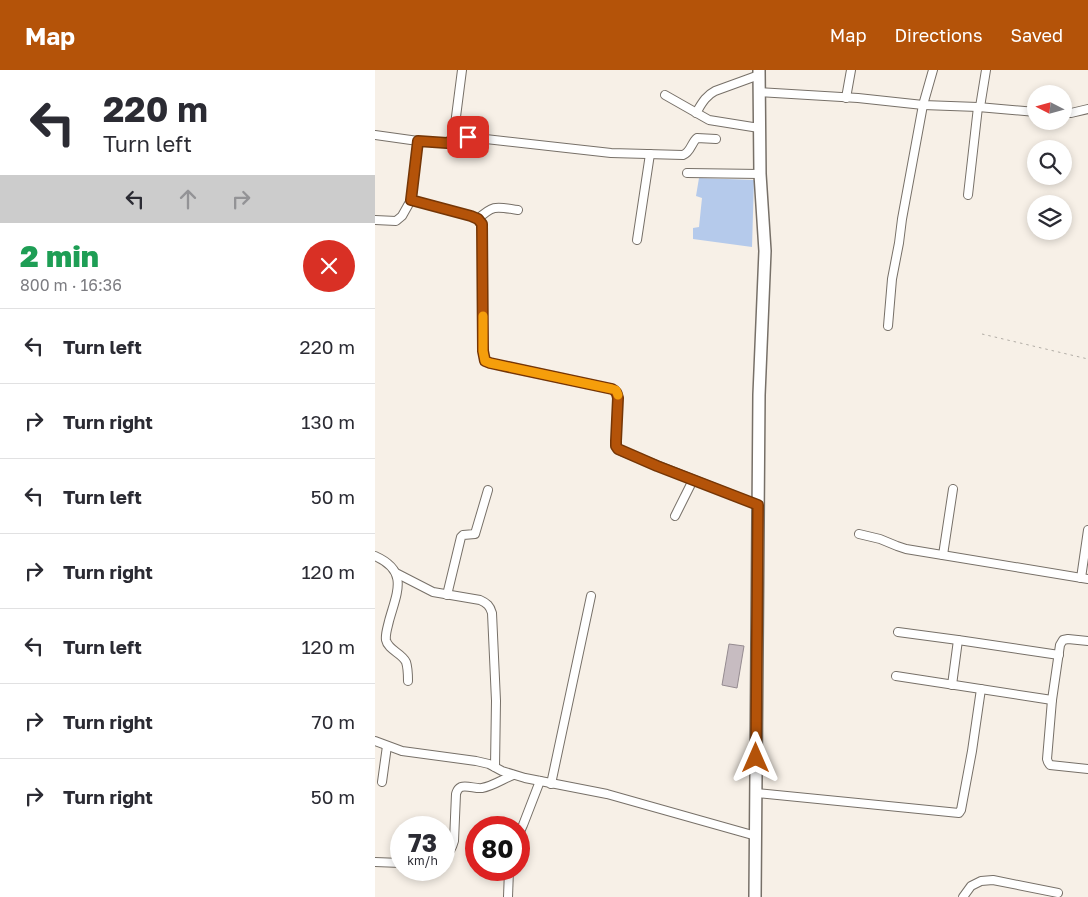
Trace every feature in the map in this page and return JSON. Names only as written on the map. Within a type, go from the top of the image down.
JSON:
[{"type":"highway","points":[[755,897],[759,395],[765,251],[760,174],[759,73]]},
{"type":"street","points":[[453,140],[462,70]]},
{"type":"street","points":[[846,98],[851,70]]},
{"type":"street","points":[[888,326],[892,279],[923,105],[933,70]]},
{"type":"street","points":[[968,195],[985,70]]},
{"type":"street","points":[[696,113],[705,98],[710,94],[759,73]]},
{"type":"street","points":[[759,92],[1027,111]]},
{"type":"street","points":[[665,95],[709,120],[718,123],[759,128]]},
{"type":"street","points":[[1073,113],[1088,109]]},
{"type":"street","points":[[375,135],[442,143],[447,143],[461,137],[468,137],[611,153],[683,155],[689,151],[697,138],[716,139]]},
{"type":"street","points":[[375,220],[396,221],[402,216],[411,200],[418,141]]},
{"type":"street","points":[[637,240],[650,154]]},
{"type":"street","points":[[687,173],[760,174]]},
{"type":"street","points":[[411,200],[471,216],[478,219],[482,224],[483,351],[485,361],[616,390],[618,398],[616,446],[618,449],[758,505]]},
{"type":"street","points":[[478,219],[490,208],[518,210]]},
{"type":"street","points":[[675,516],[693,480]]},
{"type":"street","points":[[447,595],[461,538],[463,535],[475,534],[488,490]]},
{"type":"street","points":[[943,555],[953,490]]},
{"type":"street","points":[[859,534],[880,539],[897,546],[943,555],[1085,578],[1088,530]]},
{"type":"street","points":[[375,556],[389,564],[396,573],[433,592],[480,600],[487,603],[490,607],[492,613],[496,701],[495,767]]},
{"type":"street","points":[[396,573],[398,586],[386,640],[406,662],[408,681]]},
{"type":"street","points":[[551,784],[591,596]]},
{"type":"street","points":[[898,632],[1059,655]]},
{"type":"street","points":[[1088,641],[1068,639],[1063,640],[1060,644],[1052,700],[1047,759],[1047,762],[1053,765],[1088,770]]},
{"type":"street","points":[[952,685],[958,640]]},
{"type":"street","points":[[896,676],[1052,700]]},
{"type":"street","points":[[756,794],[959,813],[972,751],[981,689]]},
{"type":"street","points":[[375,741],[401,751],[489,764],[513,775],[607,794],[756,836]]},
{"type":"street","points":[[382,782],[387,746]]},
{"type":"street","points":[[455,818],[456,794],[457,790],[461,787],[480,788],[491,786],[513,775]]},
{"type":"street","points":[[526,816],[540,781]]},
{"type":"street","points":[[375,862],[390,863]]},
{"type":"street","points":[[963,897],[971,886],[981,881],[993,880],[1058,892]]},
{"type":"street","points":[[508,897],[509,881]]},
{"type":"path","points":[[982,334],[1088,359]]},
{"type":"water","points":[[699,178],[754,180],[752,247],[693,239],[693,228],[699,227],[702,198],[696,196]]},
{"type":"building","points":[[729,644],[744,646],[737,688],[722,685]]},
{"type":"slow traffic","points":[[483,316],[483,356],[485,361],[616,390],[618,395]]},
{"type":"route","points":[[468,137],[461,137],[447,143],[418,141],[411,200],[471,216],[478,219],[482,224],[483,356],[485,361],[616,390],[618,398],[616,446],[618,449],[758,505],[756,758]]}]
